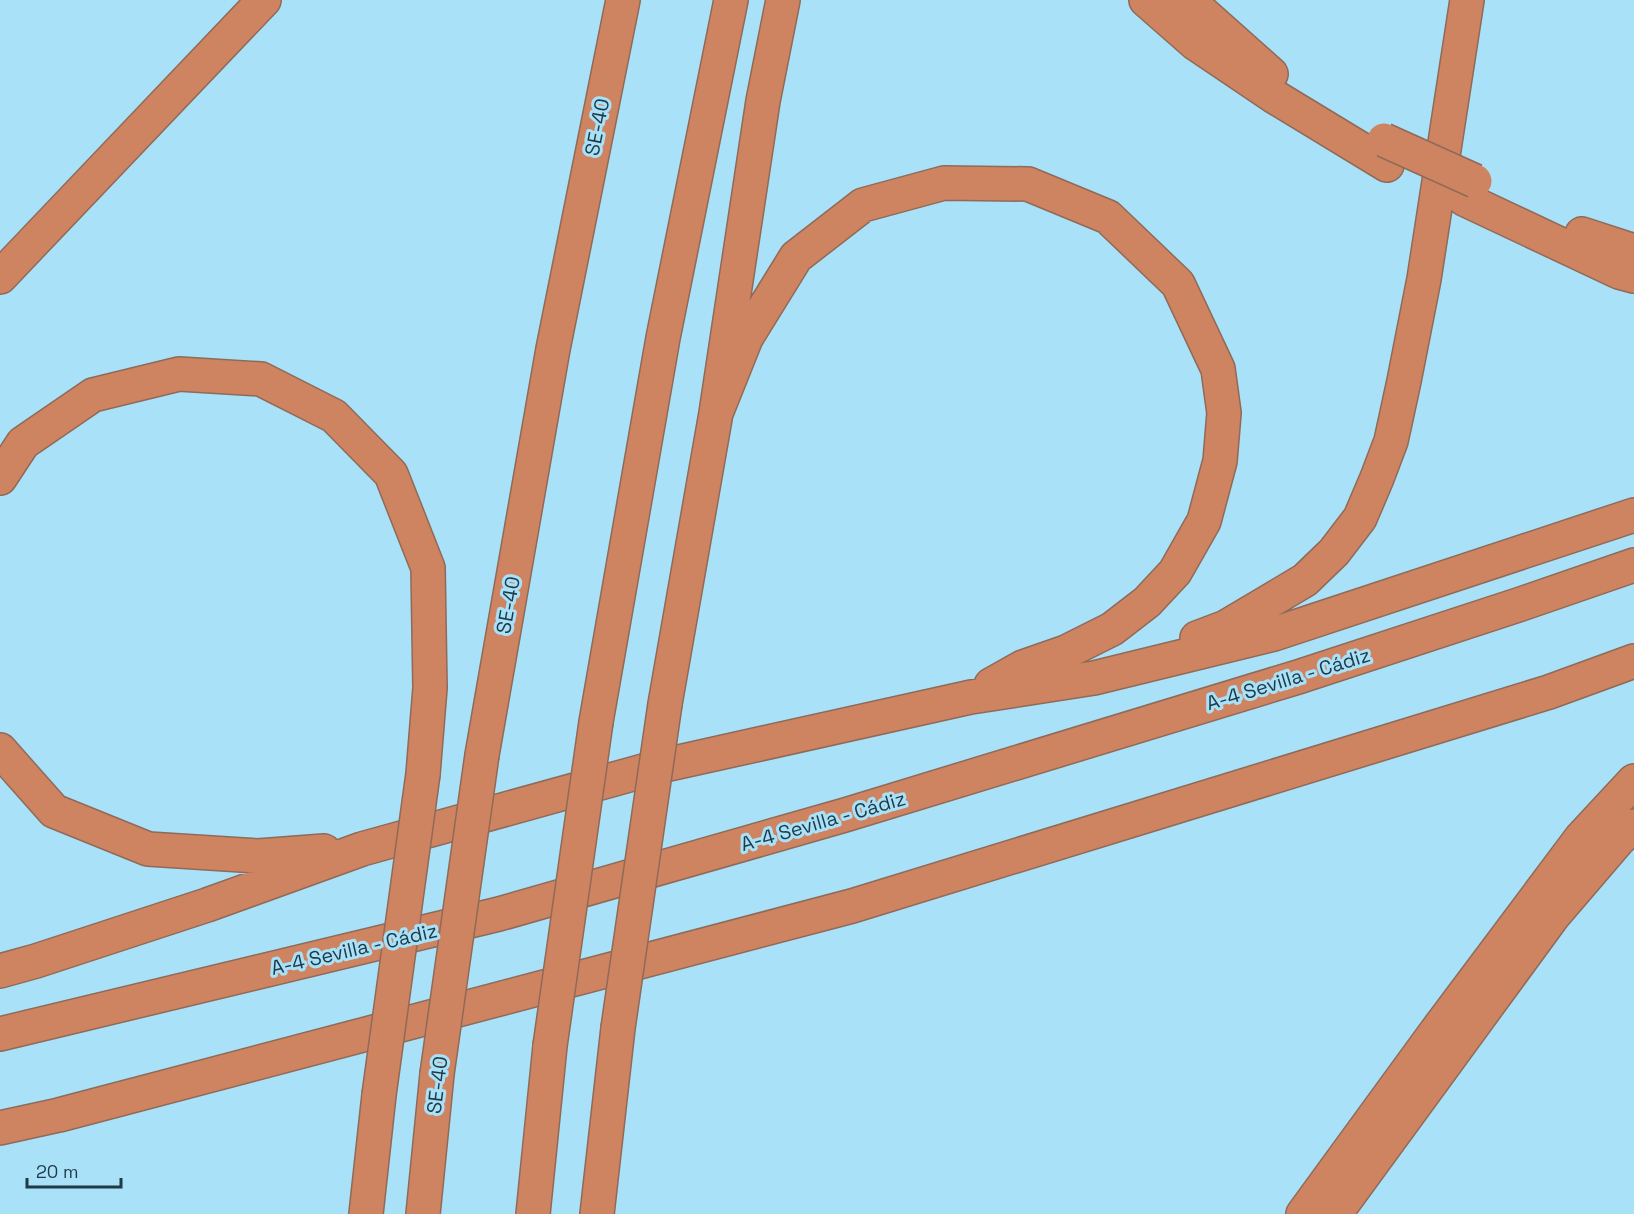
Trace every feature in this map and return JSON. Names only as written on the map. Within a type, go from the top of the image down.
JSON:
[{"type":"highway","points":[[0,277],[264,0]]},
{"type":"highway","name":"SE-40","points":[[423,1214],[437,1074],[482,755],[553,350],[623,0]]},
{"type":"highway","points":[[533,1214],[550,1047],[596,722],[663,338],[731,0]]},
{"type":"highway","points":[[597,1214],[618,1028],[665,704],[716,413],[763,101],[783,0]]},
{"type":"highway","points":[[1146,0],[1195,44],[1275,97],[1385,153],[1470,190],[1562,227],[1634,251]]},
{"type":"highway","points":[[1188,0],[1274,78],[1385,153]]},
{"type":"highway","points":[[1094,678],[1226,627],[1305,580],[1334,552],[1359,518],[1390,441],[1404,381],[1424,279],[1467,0]]},
{"type":"highway","points":[[716,413],[746,338],[796,257],[863,205],[873,202],[944,183],[1028,184],[1108,217],[1178,284],[1218,369],[1224,412],[1220,460],[1204,521],[1175,572],[1147,602],[1112,628],[1066,651],[1023,667],[971,697]]},
{"type":"highway","points":[[1470,190],[1619,272],[1634,276]]},
{"type":"highway","points":[[0,478],[23,443],[93,395],[179,374],[261,379],[334,416],[391,474],[428,568],[430,688],[423,774],[379,1095],[366,1214]]},
{"type":"highway","points":[[0,971],[207,905],[362,849],[665,765],[971,697],[1094,678],[1274,634],[1634,514]]},
{"type":"highway","name":"A-4 Sevilla - Cádiz","points":[[0,1034],[499,914],[845,815],[1298,677],[1634,565]]},
{"type":"highway","points":[[0,1128],[59,1115],[852,906],[1537,695],[1634,661]]},
{"type":"highway","points":[[0,750],[54,811],[148,849],[258,856],[362,849]]},
{"type":"highway","points":[[1303,1214],[1435,1032],[1581,838],[1634,781]]},
{"type":"highway","points":[[1335,1214],[1553,916],[1619,839],[1634,826]]}]
